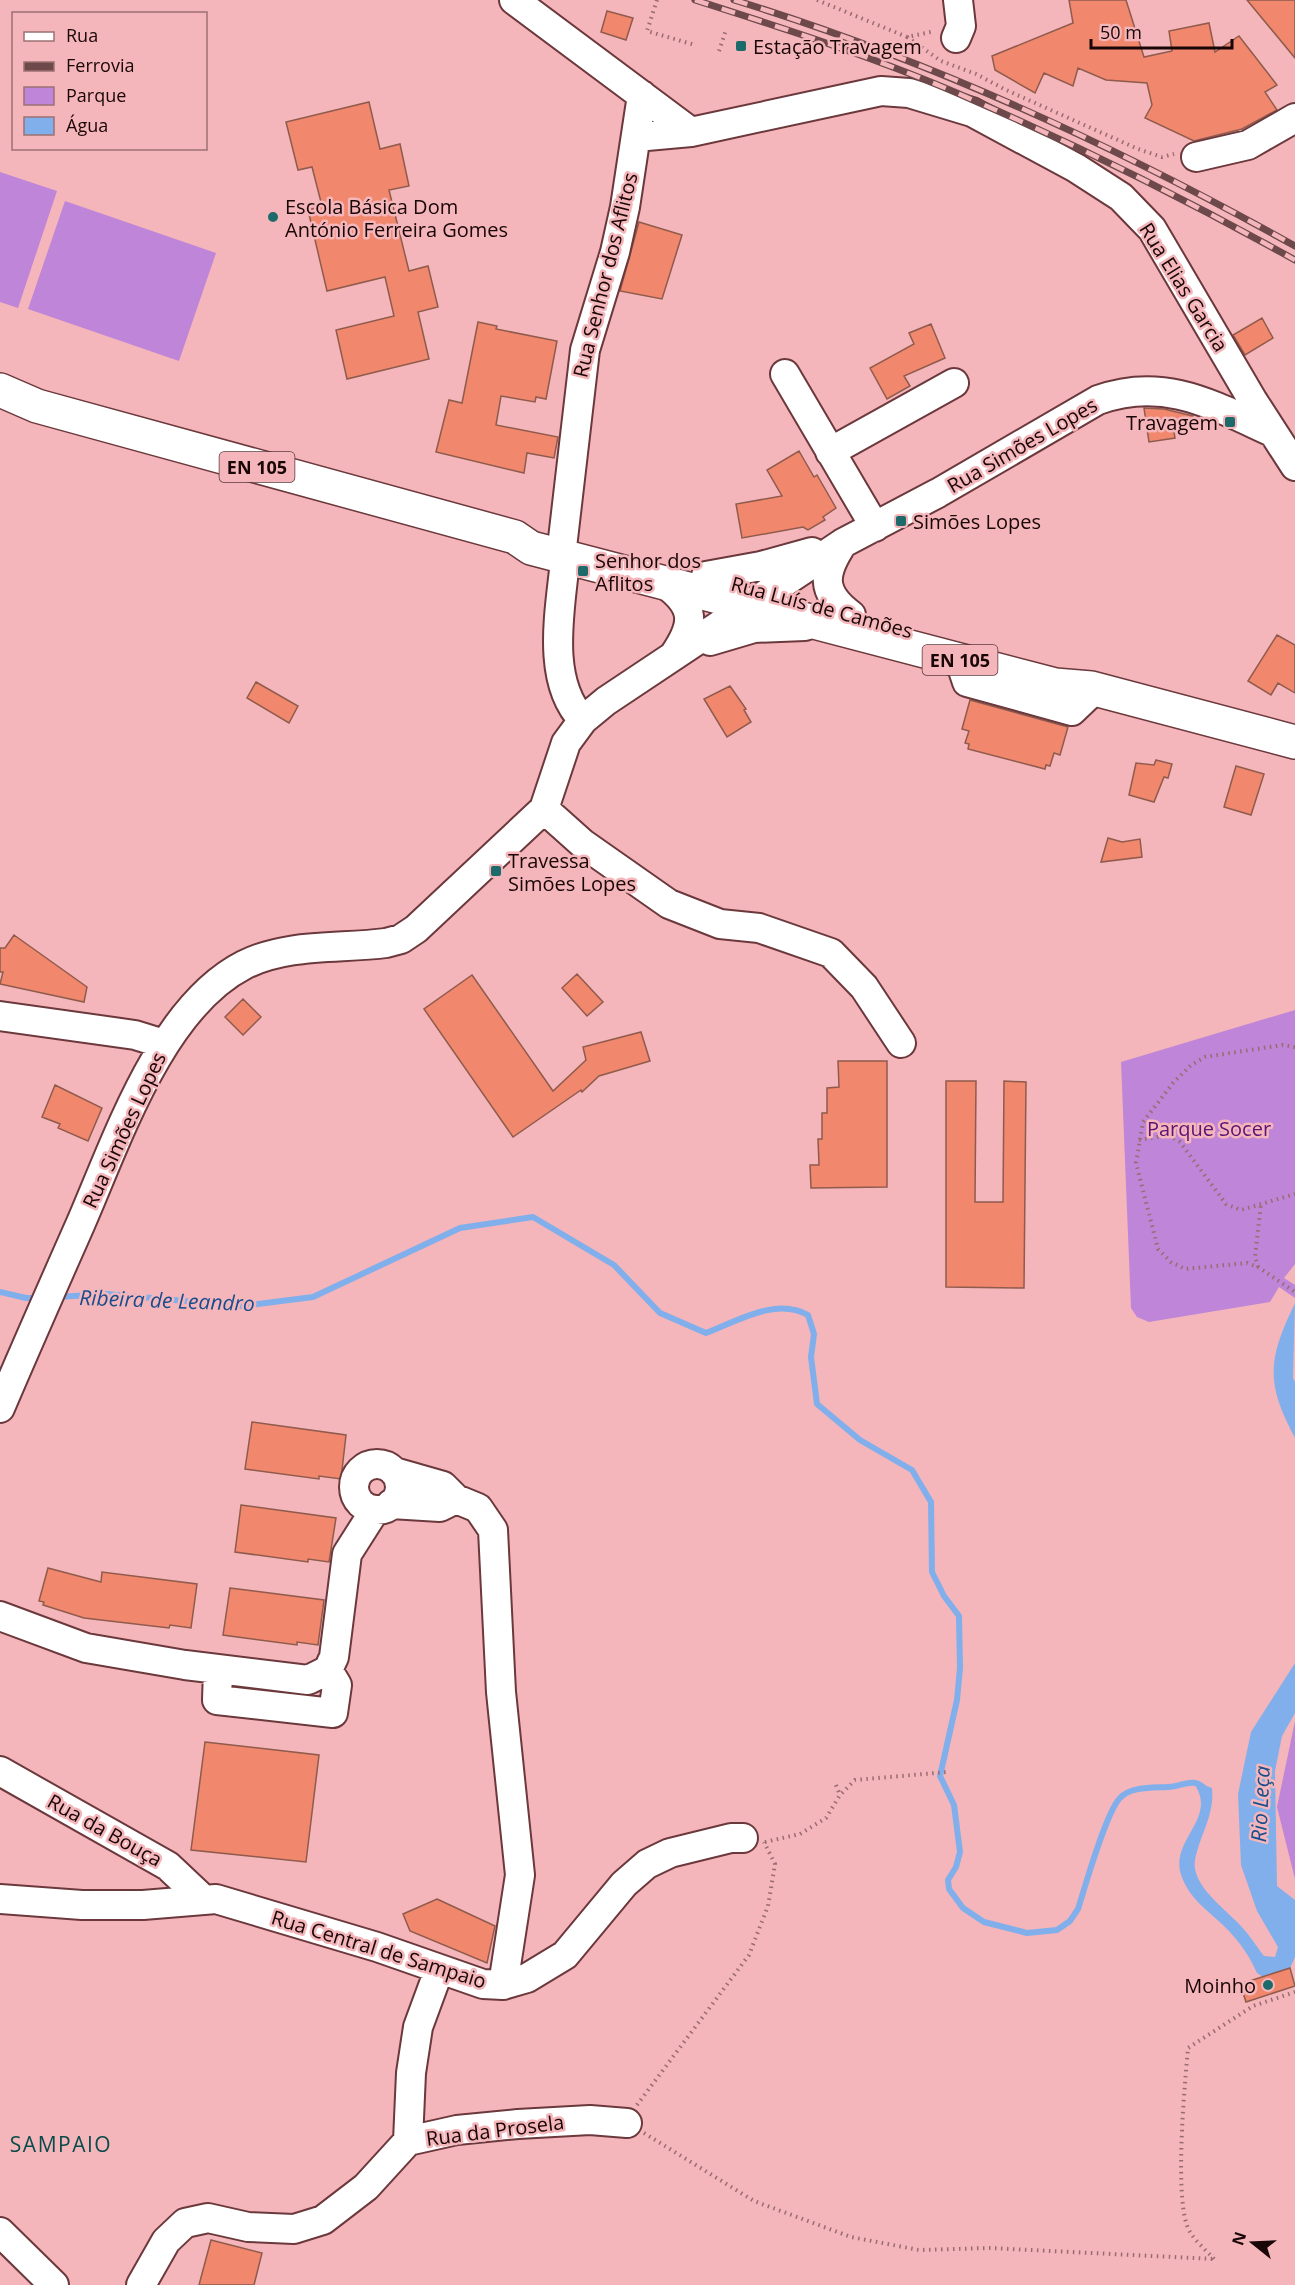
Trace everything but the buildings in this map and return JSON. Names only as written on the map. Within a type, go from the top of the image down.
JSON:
[{"type":"main road","name":"Rua Luís de Camões","points":[[0,390],[59,412],[516,537],[531,548],[752,597],[841,621],[1059,671],[1093,689]]},
{"type":"main road","name":"Rua Luís de Camões","points":[[564,556],[665,584],[752,597]]},
{"type":"main road","name":"Rua Luís de Camões","points":[[841,621],[960,661],[1054,685],[1093,689],[1295,742]]},
{"type":"street","points":[[514,0],[691,132]]},
{"type":"street","name":"Rua Elias Garcia","points":[[691,132],[881,91],[909,93],[972,112],[1077,168],[1121,197],[1152,229],[1240,380],[1295,466]]},
{"type":"street","name":"Rua Senhor dos Aflitos","points":[[583,720],[574,711],[569,699],[559,662],[559,619],[578,388],[585,350],[615,252],[642,95]]},
{"type":"street","points":[[1196,157],[1248,145],[1295,118]]},
{"type":"street","points":[[636,137],[691,132]]},
{"type":"street","points":[[785,374],[875,527]]},
{"type":"street","points":[[1211,403],[1226,388],[1240,380]]},
{"type":"street","points":[[830,452],[954,383]]},
{"type":"street","name":"Rua Simões Lopes","points":[[0,1408],[129,1113],[164,1044],[181,1020],[222,980],[261,957],[285,950],[368,945],[401,939],[416,929],[543,809],[566,743],[583,720],[752,597],[843,543],[1109,396],[1146,390],[1169,392],[1211,403],[1272,432]]},
{"type":"street","points":[[841,621],[829,590],[827,574],[831,560],[843,543]]},
{"type":"street","name":"Rua Simões Lopes","points":[[752,597],[761,566],[843,543]]},
{"type":"street","name":"Rua Simões Lopes","points":[[665,584],[682,596],[688,610],[689,627],[685,639],[674,655]]},
{"type":"street","points":[[752,597],[983,658],[1059,671]]},
{"type":"street","name":"Rua Simões Lopes","points":[[674,655],[721,636],[754,628],[841,621]]},
{"type":"street","points":[[543,809],[582,843],[669,904],[720,924],[759,928],[831,953],[864,987],[901,1043]]},
{"type":"street","points":[[0,1016],[135,1035],[164,1044]]},
{"type":"street","points":[[0,1616],[86,1648],[218,1670],[308,1680],[328,1670],[334,1657],[347,1554],[344,1538],[354,1485],[360,1471],[366,1467],[381,1464],[394,1472],[443,1486],[456,1499],[478,1508],[493,1530],[501,1692],[520,1875],[503,1985]]},
{"type":"street","points":[[347,1554],[383,1507],[399,1492],[394,1472]]},
{"type":"street","points":[[354,1485],[354,1492],[362,1504],[383,1507],[440,1506],[456,1499]]},
{"type":"street","points":[[218,1670],[217,1700],[333,1713],[337,1685],[328,1670]]},
{"type":"street","name":"Rua da Bouça","points":[[0,1771],[168,1866],[203,1899]]},
{"type":"street","name":"Rua Central de Sampaio","points":[[0,1899],[82,1905],[143,1905],[216,1899],[345,1938],[483,1984],[503,1985],[527,1978],[565,1955],[624,1884],[646,1864],[670,1853],[731,1838],[754,1840]]},
{"type":"street","points":[[408,2141],[411,2073],[418,2027],[439,1970]]},
{"type":"street","name":"Rua da Prosela","points":[[141,2285],[166,2241],[185,2223],[208,2218],[248,2227],[294,2229],[323,2220],[366,2187],[408,2141],[458,2130],[518,2124],[590,2120],[627,2123]]},
{"type":"street","points":[[0,2232],[54,2285]]},
{"type":"path","points":[[657,0],[647,31],[695,45]]},
{"type":"path","points":[[817,0],[883,32],[907,37],[941,61],[976,74],[1006,90],[1138,148],[1162,157],[1186,151],[1196,157]]},
{"type":"path","points":[[907,37],[959,21]]},
{"type":"path","points":[[719,51],[726,30]]},
{"type":"path","points":[[1295,1047],[1282,1045],[1205,1057],[1191,1065],[1173,1083],[1143,1122],[1136,1163],[1158,1249],[1171,1262],[1185,1269],[1247,1263],[1258,1267],[1295,1292]]},
{"type":"path","points":[[1139,1141],[1168,1135],[1180,1142],[1226,1204],[1241,1210],[1295,1194]]},
{"type":"path","points":[[1258,1267],[1255,1257],[1261,1204]]},
{"type":"path","points":[[754,1840],[800,1834],[826,1818],[840,1795],[855,1780],[947,1772]]},
{"type":"path","points":[[836,1785],[840,1795]]},
{"type":"path","points":[[754,1840],[775,1864],[768,1906],[749,1955],[640,2097],[627,2123],[754,2201],[852,2237],[919,2250],[990,2248],[1214,2259],[1188,2230],[1182,2193],[1182,2118],[1188,2048],[1253,2006],[1295,1992]]},
{"type":"green space","points":[[0,172],[57,191],[18,308],[0,302]]},
{"type":"green space","points":[[65,201],[216,253],[179,361],[28,309]]},
{"type":"green space","name":"Parque Socer","points":[[1295,1010],[1295,1264],[1284,1278],[1295,1285],[1295,1298],[1279,1287],[1270,1302],[1149,1322],[1137,1317],[1131,1308],[1121,1062]]},
{"type":"green space","points":[[1295,1721],[1295,1879],[1277,1807]]},
{"type":"water","points":[[1295,1303],[1293,1378],[1295,1382],[1295,1438],[1279,1401],[1274,1370],[1279,1340]]},
{"type":"water","name":"Rio Leça","points":[[1295,1663],[1295,1713],[1282,1736],[1275,1771],[1277,1886],[1295,1900],[1295,1957],[1290,1968],[1263,1977],[1257,1973],[1233,1936],[1188,1890],[1180,1871],[1180,1859],[1199,1816],[1201,1805],[1199,1794],[1192,1781],[1212,1788],[1209,1816],[1195,1860],[1198,1877],[1208,1893],[1243,1928],[1264,1956],[1275,1957],[1278,1947],[1257,1911],[1241,1865],[1238,1794],[1251,1732]]},
{"type":"waterway","name":"Ribeira de Leandro","points":[[57,1297],[107,1294],[242,1306],[313,1297],[460,1228],[533,1217],[614,1265],[660,1313],[706,1333],[743,1317],[770,1310],[796,1310],[808,1315],[814,1334],[811,1357],[817,1404],[860,1440],[912,1470],[931,1502],[932,1572],[944,1596],[959,1616],[960,1668],[957,1700],[940,1776],[954,1805],[960,1852],[956,1867],[948,1880],[949,1889],[963,1908],[984,1922],[1027,1933],[1057,1930],[1070,1921],[1078,1909],[1102,1833],[1120,1798],[1130,1791],[1188,1783],[1197,1783],[1206,1790]]},
{"type":"waterway","name":"Ribeira de Leandro","points":[[0,1292],[26,1298],[38,1298]]},
{"type":"railway","points":[[695,0],[801,34],[939,85],[1136,176],[1295,260]]},
{"type":"railway","points":[[734,0],[879,50],[1021,108],[1159,174],[1295,246]]},
{"type":"place","name":"Estação Travagem","points":[[741,46]]},
{"type":"place","name":"Escola Básica Dom António Ferreira Gomes","points":[[273,217]]},
{"type":"place","name":"Travagem","points":[[1230,422]]},
{"type":"place","name":"Simões Lopes","points":[[901,521]]},
{"type":"place","name":"Senhor dos Aflitos","points":[[583,571]]},
{"type":"place","name":"Travessa Simões Lopes","points":[[496,871]]},
{"type":"place","name":"Moinho","points":[[1268,1985]]},
{"type":"district","name":"SAMPAIO","points":[[61,2144]]}]
